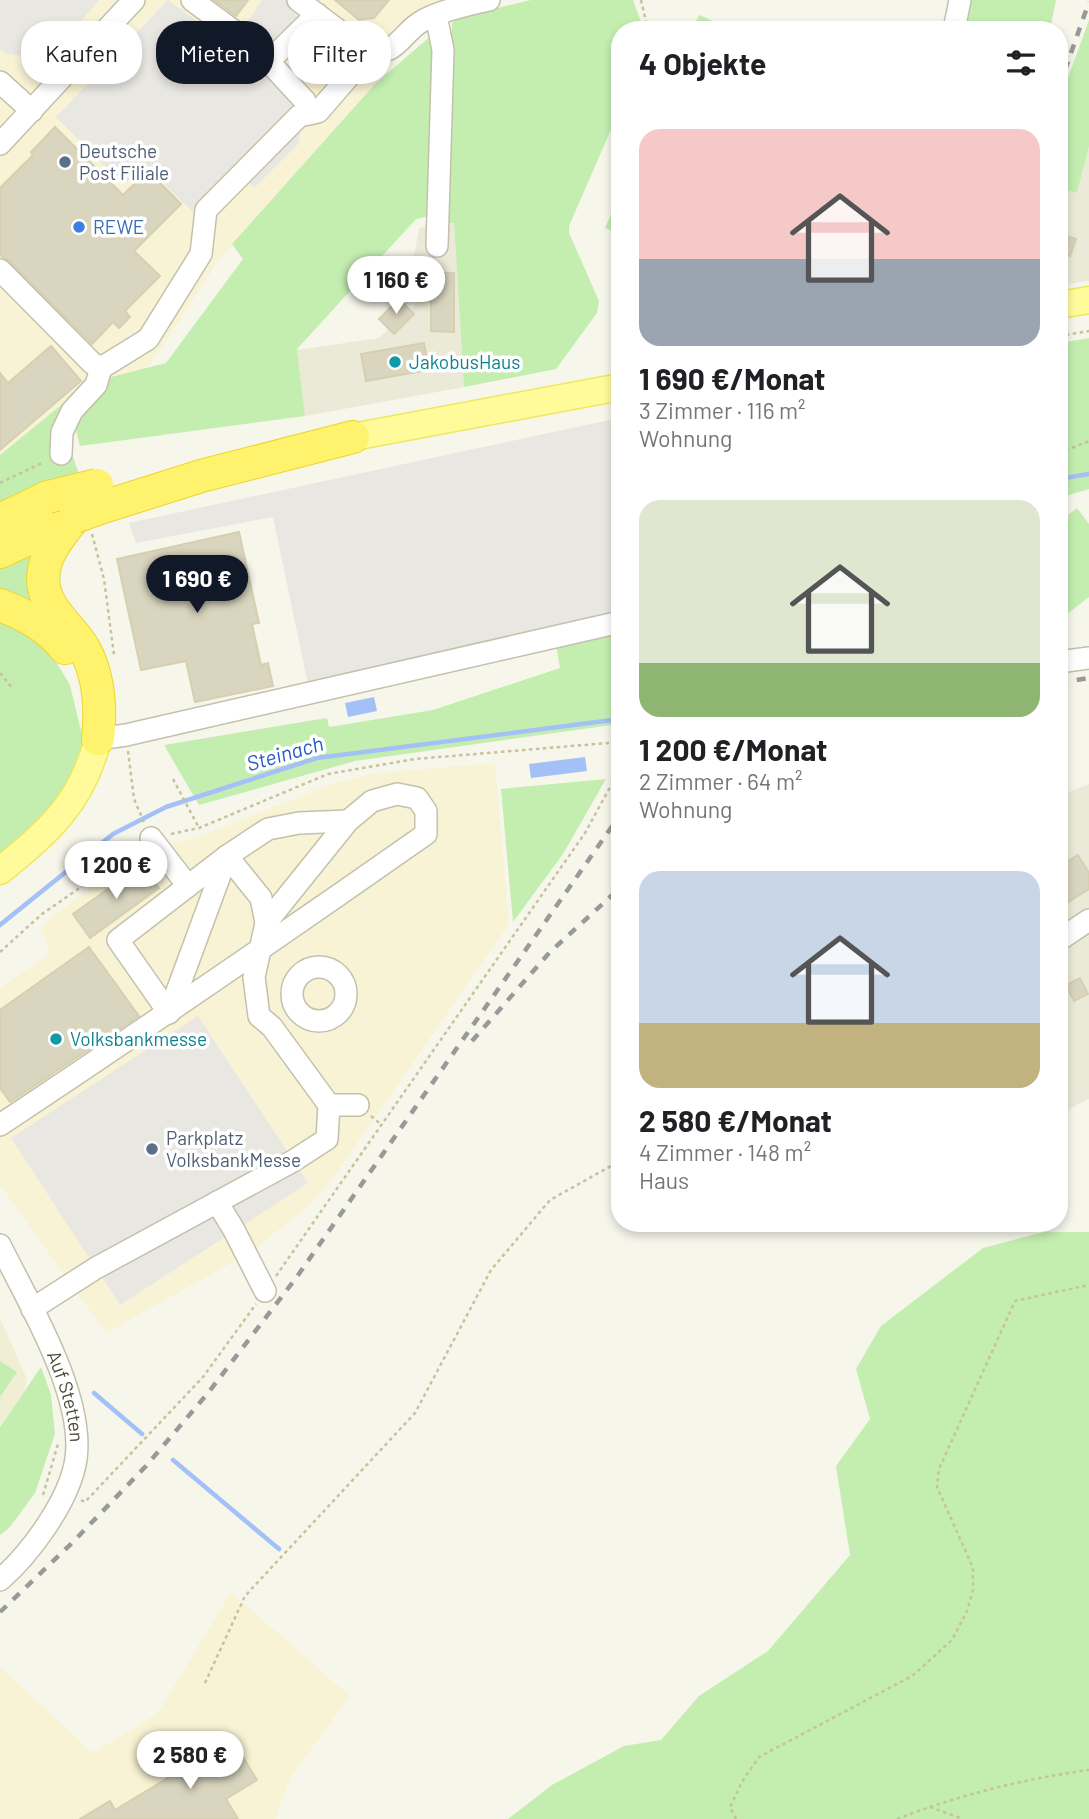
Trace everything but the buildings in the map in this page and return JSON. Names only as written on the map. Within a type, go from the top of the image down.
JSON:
[{"type":"highway","points":[[0,552],[91,503],[353,437]]},
{"type":"highway","points":[[0,520],[48,497],[91,503]]},
{"type":"highway","points":[[91,503],[49,551],[43,570],[44,590],[52,608],[86,651],[97,684],[101,709],[98,739]]},
{"type":"highway","points":[[0,605],[27,616],[54,635],[74,657],[85,681],[98,739]]},
{"type":"main road","points":[[1068,303],[1089,300]]},
{"type":"main road","points":[[353,437],[611,389]]},
{"type":"main road","points":[[0,871],[57,821],[81,789],[93,761],[98,739]]},
{"type":"street","points":[[0,144],[134,0]]},
{"type":"street","points":[[192,0],[220,21]]},
{"type":"street","points":[[298,0],[326,21]]},
{"type":"street","points":[[391,48],[420,22],[489,0]]},
{"type":"street","points":[[956,21],[960,0]]},
{"type":"street","points":[[274,56],[317,14]]},
{"type":"street","points":[[437,246],[443,50],[439,15]]},
{"type":"street","points":[[274,68],[305,101],[309,114]]},
{"type":"street","points":[[0,82],[32,111]]},
{"type":"street","points":[[61,454],[62,432],[72,411],[96,385],[101,368],[148,339],[201,254],[206,210],[299,116],[318,112],[342,84]]},
{"type":"street","points":[[0,270],[92,363],[101,368]]},
{"type":"street","points":[[98,739],[126,736],[611,624]]},
{"type":"street","points":[[1068,661],[1089,658]]},
{"type":"street","points":[[0,1125],[169,1013],[426,834],[426,811],[422,804],[417,798],[397,794],[372,801],[348,821],[266,923]]},
{"type":"street","points":[[169,1013],[118,940],[268,828],[299,823],[348,821]]},
{"type":"street","points":[[148,832],[188,886]]},
{"type":"street","points":[[32,1309],[96,1268],[293,1161],[327,1139],[329,1105],[272,1027],[259,1016],[254,977],[266,923],[261,898],[227,856]]},
{"type":"street","points":[[169,1013],[227,856]]},
{"type":"street","points":[[1068,934],[1089,920]]},
{"type":"street","points":[[272,1027],[296,1009]]},
{"type":"street","points":[[329,1105],[366,1112]]},
{"type":"street","points":[[217,1202],[265,1291]]},
{"type":"street","name":"Auf Stetten","points":[[0,1245],[67,1388],[76,1432],[76,1461],[44,1531],[0,1580]]},
{"type":"path","points":[[640,0],[646,21]]},
{"type":"path","points":[[1068,334],[1089,331]]},
{"type":"path","points":[[1068,449],[1089,441]]},
{"type":"path","points":[[0,483],[61,454]]},
{"type":"path","points":[[0,673],[13,689]]},
{"type":"path","points":[[1,952],[41,914],[148,832],[199,828],[328,774],[415,759],[611,743]]},
{"type":"path","points":[[173,779],[199,828]]},
{"type":"path","points":[[64,1492],[85,1502],[203,1377],[585,833],[611,785]]},
{"type":"path","points":[[134,799],[148,832]]},
{"type":"path","points":[[366,1112],[382,1125]]},
{"type":"path","points":[[205,1683],[245,1596],[415,1413],[491,1270],[550,1200],[611,1166]]},
{"type":"path","points":[[736,1819],[730,1807],[743,1780],[760,1757],[912,1676],[952,1640],[967,1612],[973,1590],[973,1568],[937,1486],[939,1469],[1015,1301],[1089,1285]]},
{"type":"path","points":[[42,1500],[60,1436]]},
{"type":"path","points":[[897,1819],[979,1791],[1051,1775],[1089,1770]]},
{"type":"path","points":[[930,1806],[963,1819]]},
{"type":"shaded area","points":[[0,0],[449,0],[391,65],[391,21],[288,21],[288,84],[374,84],[221,257],[146,371],[82,436],[0,480]]},
{"type":"shaded area","points":[[0,0],[99,0],[81,21],[21,21],[21,56],[8,54],[0,49]]},
{"type":"shaded area","points":[[168,0],[197,21],[156,21],[156,84],[274,84],[274,74],[302,104],[299,143],[254,188],[246,180],[200,219],[144,165],[124,185],[56,117],[88,84],[142,84],[142,27]]},
{"type":"shaded area","points":[[262,0],[287,0],[305,14],[300,21],[288,21],[288,37],[274,55],[274,21],[248,21]]},
{"type":"shaded area","points":[[1089,146],[1089,281],[1068,284],[1068,190],[1077,193]]},
{"type":"shaded area","points":[[454,222],[464,387],[305,416],[297,350],[379,338],[415,305],[418,290],[414,256],[419,228]]},
{"type":"shaded area","points":[[611,420],[611,619],[308,684],[273,517],[136,543],[129,523]]},
{"type":"shaded area","points":[[495,763],[509,924],[331,1181],[304,1210],[246,1255],[106,1333],[0,1185],[0,988],[50,953],[41,926],[137,851],[197,837],[334,783],[379,773]]},
{"type":"shaded area","points":[[1089,784],[1089,1099],[1068,1110],[1068,792]]},
{"type":"shaded area","name":"Parkplatz VolksbankMesse","points":[[198,1016],[308,1183],[120,1305],[11,1138]]},
{"type":"shaded area","points":[[0,1318],[27,1379],[24,1391],[0,1426]]},
{"type":"shaded area","points":[[231,1592],[350,1696],[290,1778],[275,1819],[0,1819],[0,1667],[93,1753],[157,1714]]},
{"type":"green space","points":[[531,0],[633,0],[641,21],[611,21],[611,129],[569,226],[569,233],[599,301],[597,313],[556,369],[464,387],[454,223],[448,223],[452,23],[460,17]]},
{"type":"green space","points":[[972,0],[1056,0],[1052,21],[967,21]]},
{"type":"green space","points":[[699,15],[713,21],[696,21]]},
{"type":"green space","points":[[1089,20],[1089,146],[1077,193],[1068,190],[1068,78]]},
{"type":"green space","points":[[432,35],[434,215],[416,219],[297,349],[305,416],[80,446],[74,422],[107,378],[166,363],[243,259],[232,244],[375,84],[391,84],[391,70]]},
{"type":"green space","points":[[611,214],[611,231],[605,228]]},
{"type":"green space","points":[[1089,338],[1089,489],[1068,495],[1068,342]]},
{"type":"green space","points":[[93,379],[61,422],[81,480],[0,508],[0,455]]},
{"type":"green space","points":[[1077,508],[1089,524],[1089,597],[1068,613],[1068,515]]},
{"type":"green space","points":[[43,543],[51,620],[0,595],[0,565]]},
{"type":"green space","points":[[0,617],[28,632],[55,660],[70,685],[83,739],[80,757],[69,783],[47,814],[0,855]]},
{"type":"green space","points":[[611,631],[611,725],[355,761],[199,805],[164,745],[327,718],[329,727],[433,710],[560,668],[556,645]]},
{"type":"green space","points":[[606,779],[563,854],[513,922],[501,789]]},
{"type":"green space","points":[[1044,1232],[1089,1232],[1089,1819],[508,1819],[552,1785],[624,1746],[661,1740],[699,1696],[768,1651],[850,1555],[836,1466],[870,1419],[856,1369],[881,1326],[983,1248]]},
{"type":"green space","points":[[0,1361],[17,1372],[0,1397]]},
{"type":"green space","points":[[41,1367],[51,1395],[55,1434],[35,1493],[10,1527],[0,1535],[0,1427]]},
{"type":"water","points":[[374,697],[377,711],[348,717],[345,703]]},
{"type":"water","points":[[585,757],[587,771],[531,778],[529,764]]},
{"type":"waterway","name":"Steinach","points":[[1068,478],[1089,474]]},
{"type":"waterway","name":"Steinach","points":[[0,925],[113,834],[166,807],[317,758],[611,720]]},
{"type":"waterway","points":[[94,1393],[142,1434]]},
{"type":"waterway","points":[[173,1460],[279,1549]]},
{"type":"railway","points":[[1068,62],[1089,2]]},
{"type":"railway","points":[[1068,682],[1089,678]]},
{"type":"railway","points":[[0,1612],[72,1543],[146,1466],[208,1393],[296,1278],[611,828]]},
{"type":"railway","points":[[472,1041],[550,952],[611,896]]},
{"type":"place","name":"Deutsche Post Filiale","points":[[65,162]]},
{"type":"place","name":"REWE","points":[[79,227]]},
{"type":"place","name":"JakobusHaus","points":[[395,362]]},
{"type":"place","name":"Volksbankmesse","points":[[56,1039]]},
{"type":"place","name":"Parkplatz VolksbankMesse","points":[[152,1149]]}]
